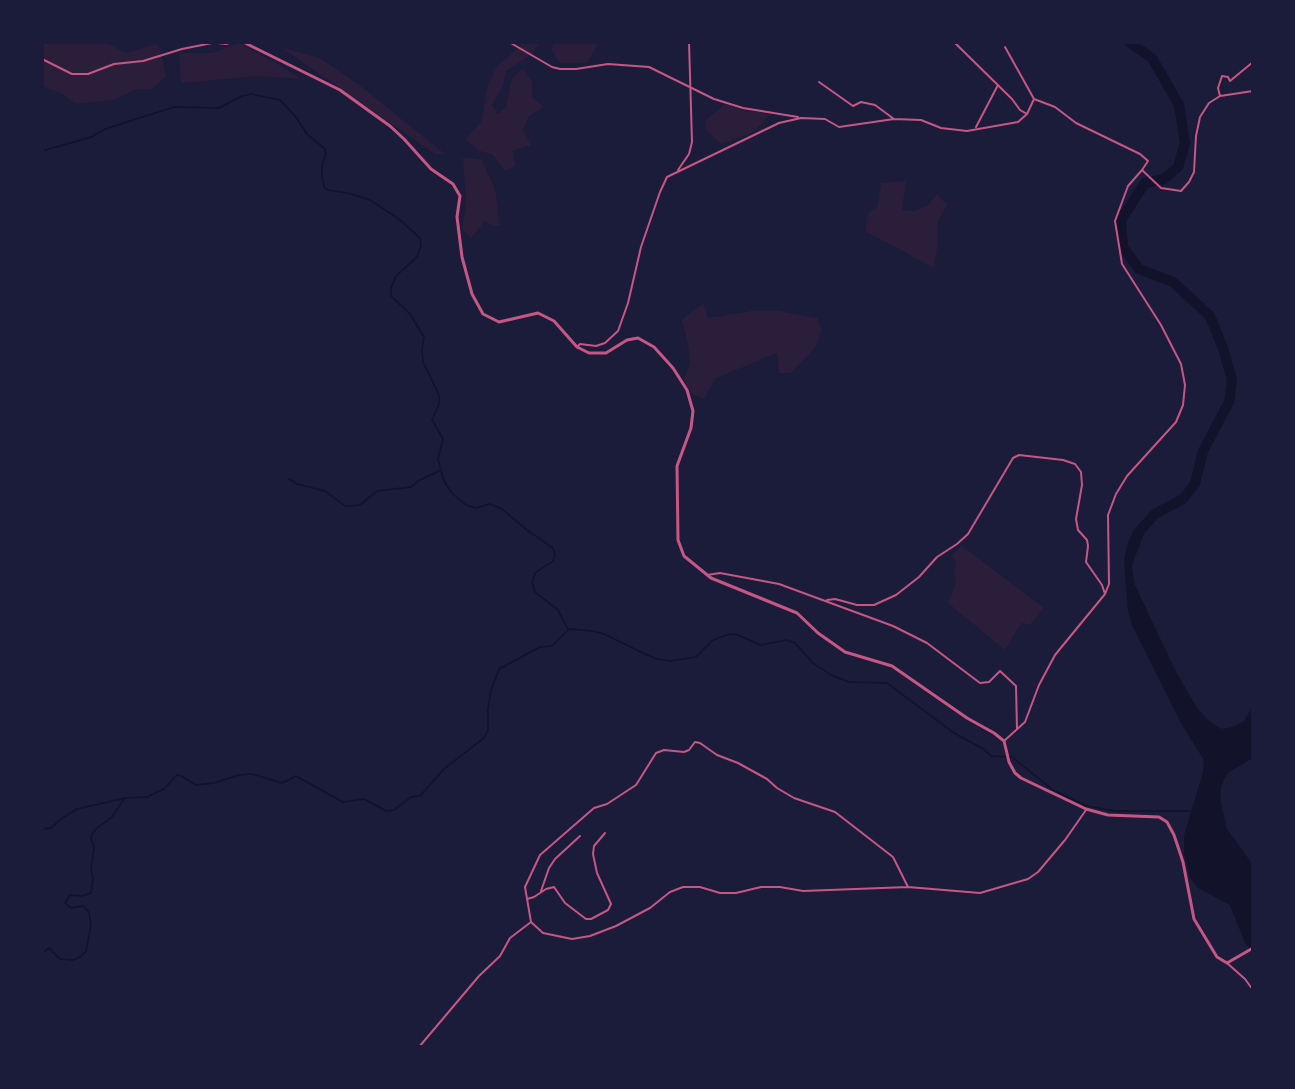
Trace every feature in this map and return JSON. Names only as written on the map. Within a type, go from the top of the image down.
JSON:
[{"type":"street","points":[[42,59],[72,74],[88,74],[114,64],[143,62],[182,49],[211,43],[232,42]]},
{"type":"street","points":[[243,42],[340,90],[390,126],[431,169],[453,184],[460,196],[457,217],[462,257],[472,294],[483,314],[499,322],[538,313],[554,321],[577,346],[589,353],[606,353],[627,340],[638,338],[654,347],[673,368],[687,390],[693,411],[691,428],[677,465],[678,540],[684,556],[707,575],[797,613],[818,633],[845,652],[892,666],[967,718],[994,733],[1004,744],[1009,762],[1022,778],[1086,810],[1108,815],[1159,817],[1167,822],[1183,862],[1194,919],[1217,957],[1245,979],[1253,990]]},
{"type":"street","points":[[509,42],[560,69],[608,64],[649,67],[714,99],[743,108],[801,118],[825,119],[839,127],[894,119],[921,120],[941,128],[967,131],[1018,122],[1026,114],[1034,99]]},
{"type":"street","points":[[678,171],[689,154],[692,142],[689,42]]},
{"type":"street","points":[[954,42],[1026,114]]},
{"type":"street","points":[[1004,744],[1025,722],[1039,685],[1055,655],[1104,594],[1109,584],[1108,515],[1116,494],[1127,476],[1176,422],[1183,405],[1185,385],[1182,364],[1161,325],[1122,264],[1115,221],[1128,186],[1148,161],[1140,154],[1076,123],[1055,107],[1034,99],[1005,47]]},
{"type":"street","points":[[1220,96],[1218,88],[1222,76],[1228,77],[1230,81],[1253,62]]},
{"type":"street","points":[[819,82],[853,106],[861,102],[875,105],[894,119]]},
{"type":"street","points":[[976,129],[999,85]]},
{"type":"street","points":[[1142,170],[1161,188],[1181,191],[1194,172],[1196,136],[1200,117],[1209,103],[1220,96],[1253,91]]},
{"type":"street","points":[[577,346],[580,344],[596,346],[605,343],[618,330],[628,303],[641,247],[667,177],[779,123],[801,118]]},
{"type":"street","points":[[827,600],[835,598],[857,605],[874,605],[896,595],[919,577],[937,556],[968,534],[1013,458],[1019,455],[1063,460],[1075,464],[1081,472],[1082,485],[1076,519],[1078,530],[1087,540],[1086,562],[1102,585],[1104,594]]},
{"type":"street","points":[[707,575],[720,573],[779,584],[893,626],[927,643],[980,683],[989,682],[1000,671],[1016,686],[1017,729]]},
{"type":"street","points":[[908,887],[893,857],[835,812],[794,798],[767,779],[695,742],[684,753],[664,750],[656,753],[636,785],[607,804],[594,808],[540,855],[525,887],[531,922],[543,933],[572,939],[590,936],[616,926],[650,908],[670,892],[683,887],[700,886],[720,893],[736,893],[761,887],[780,887],[803,891],[908,887],[980,893],[1028,879],[1038,872],[1086,810]]},
{"type":"street","points":[[527,899],[554,887],[565,903],[586,919],[591,919],[608,910],[610,904],[597,873],[593,854],[594,846],[605,833]]},
{"type":"street","points":[[541,892],[549,868],[555,859],[580,836]]},
{"type":"street","points":[[419,1047],[479,976],[500,956],[510,938],[531,922]]},
{"type":"street","points":[[1227,963],[1253,948]]},
{"type":"shaded area","points":[[42,42],[111,42],[109,44],[126,53],[156,44],[160,50],[166,77],[152,89],[137,89],[112,100],[76,104],[61,93],[42,86]]},
{"type":"shaded area","points":[[518,42],[540,42],[531,55],[506,71],[503,86],[492,105],[498,114],[506,107],[512,78],[523,69],[532,82],[532,97],[544,107],[529,116],[523,130],[531,145],[513,151],[515,166],[505,171],[493,155],[477,150],[466,139],[481,122],[488,85],[497,66],[521,46]]},
{"type":"shaded area","points":[[554,42],[599,42],[587,63],[560,63],[551,50]]},
{"type":"shaded area","points":[[239,43],[301,79],[258,76],[181,83],[179,53],[212,53]]},
{"type":"shaded area","points":[[282,48],[320,58],[362,87],[445,154],[435,154]]},
{"type":"shaded area","points":[[725,104],[742,110],[770,114],[754,132],[722,144],[707,132],[705,121]]},
{"type":"shaded area","points":[[463,157],[482,160],[495,189],[500,225],[493,226],[485,221],[471,238],[462,229],[466,205]]},
{"type":"shaded area","points":[[906,181],[902,210],[915,211],[927,206],[937,194],[947,205],[938,222],[938,243],[934,268],[865,231],[868,213],[878,206],[881,183]]},
{"type":"shaded area","points":[[703,303],[708,318],[751,311],[779,311],[817,318],[822,330],[815,348],[790,373],[779,373],[777,353],[716,378],[704,399],[692,394],[684,380],[690,364],[682,320]]},
{"type":"shaded area","points":[[1142,522],[1148,523],[1132,565],[1134,583],[1175,670],[1197,708],[1209,721],[1221,729],[1233,727],[1244,721],[1253,706],[1253,758],[1229,772],[1221,787],[1221,802],[1227,829],[1253,865],[1253,952],[1245,943],[1230,905],[1198,888],[1190,878],[1184,853],[1184,836],[1203,772],[1204,760],[1182,725],[1132,625],[1128,611],[1124,560],[1129,539]]},
{"type":"shaded area","points":[[961,545],[1044,608],[1030,625],[1021,623],[1005,650],[948,603],[956,584],[954,571],[956,562],[952,556]]},
{"type":"waterway","points":[[1129,42],[1152,58],[1179,105],[1185,143],[1178,167],[1164,179],[1145,183],[1121,220],[1123,247],[1139,269],[1173,282],[1210,316],[1223,348],[1232,380],[1229,402],[1203,451],[1195,484],[1183,499],[1155,514],[1137,534]]},
{"type":"waterway","points":[[42,151],[91,137],[105,129],[174,107],[219,108],[251,94],[280,100],[307,134],[325,149],[322,166],[324,187],[370,200],[399,219],[420,238],[421,246],[417,257],[396,276],[391,288],[391,296],[410,314],[424,337],[423,362],[439,395],[439,404],[432,420],[443,439],[438,459],[444,481],[452,493],[466,505],[476,508],[490,504],[502,509],[553,548],[555,555],[553,561],[535,573],[532,582],[535,592],[558,610],[568,629]]},
{"type":"waterway","points":[[289,479],[297,484],[325,491],[345,506],[349,506],[360,505],[377,491],[411,487],[441,470]]},
{"type":"waterway","points":[[42,829],[51,828],[77,809],[125,798],[147,797],[164,789],[177,775],[196,785],[214,783],[239,775],[252,774],[282,783],[296,776],[343,802],[364,799],[386,811],[394,810],[411,797],[420,796],[445,768],[484,738],[488,730],[491,691],[499,669],[540,647],[552,646],[569,629],[604,634],[657,659],[670,661],[696,657],[713,640],[730,634],[738,635],[760,645],[787,640],[795,643],[813,663],[831,675],[849,682],[887,683],[954,733],[985,750],[991,756],[1012,757],[1053,790],[1087,806],[1115,811],[1190,811]]},
{"type":"waterway","points":[[42,953],[49,948],[60,959],[73,960],[86,951],[91,925],[89,912],[83,906],[71,908],[65,903],[70,895],[82,896],[91,893],[94,847],[92,834],[112,817],[124,799]]}]
